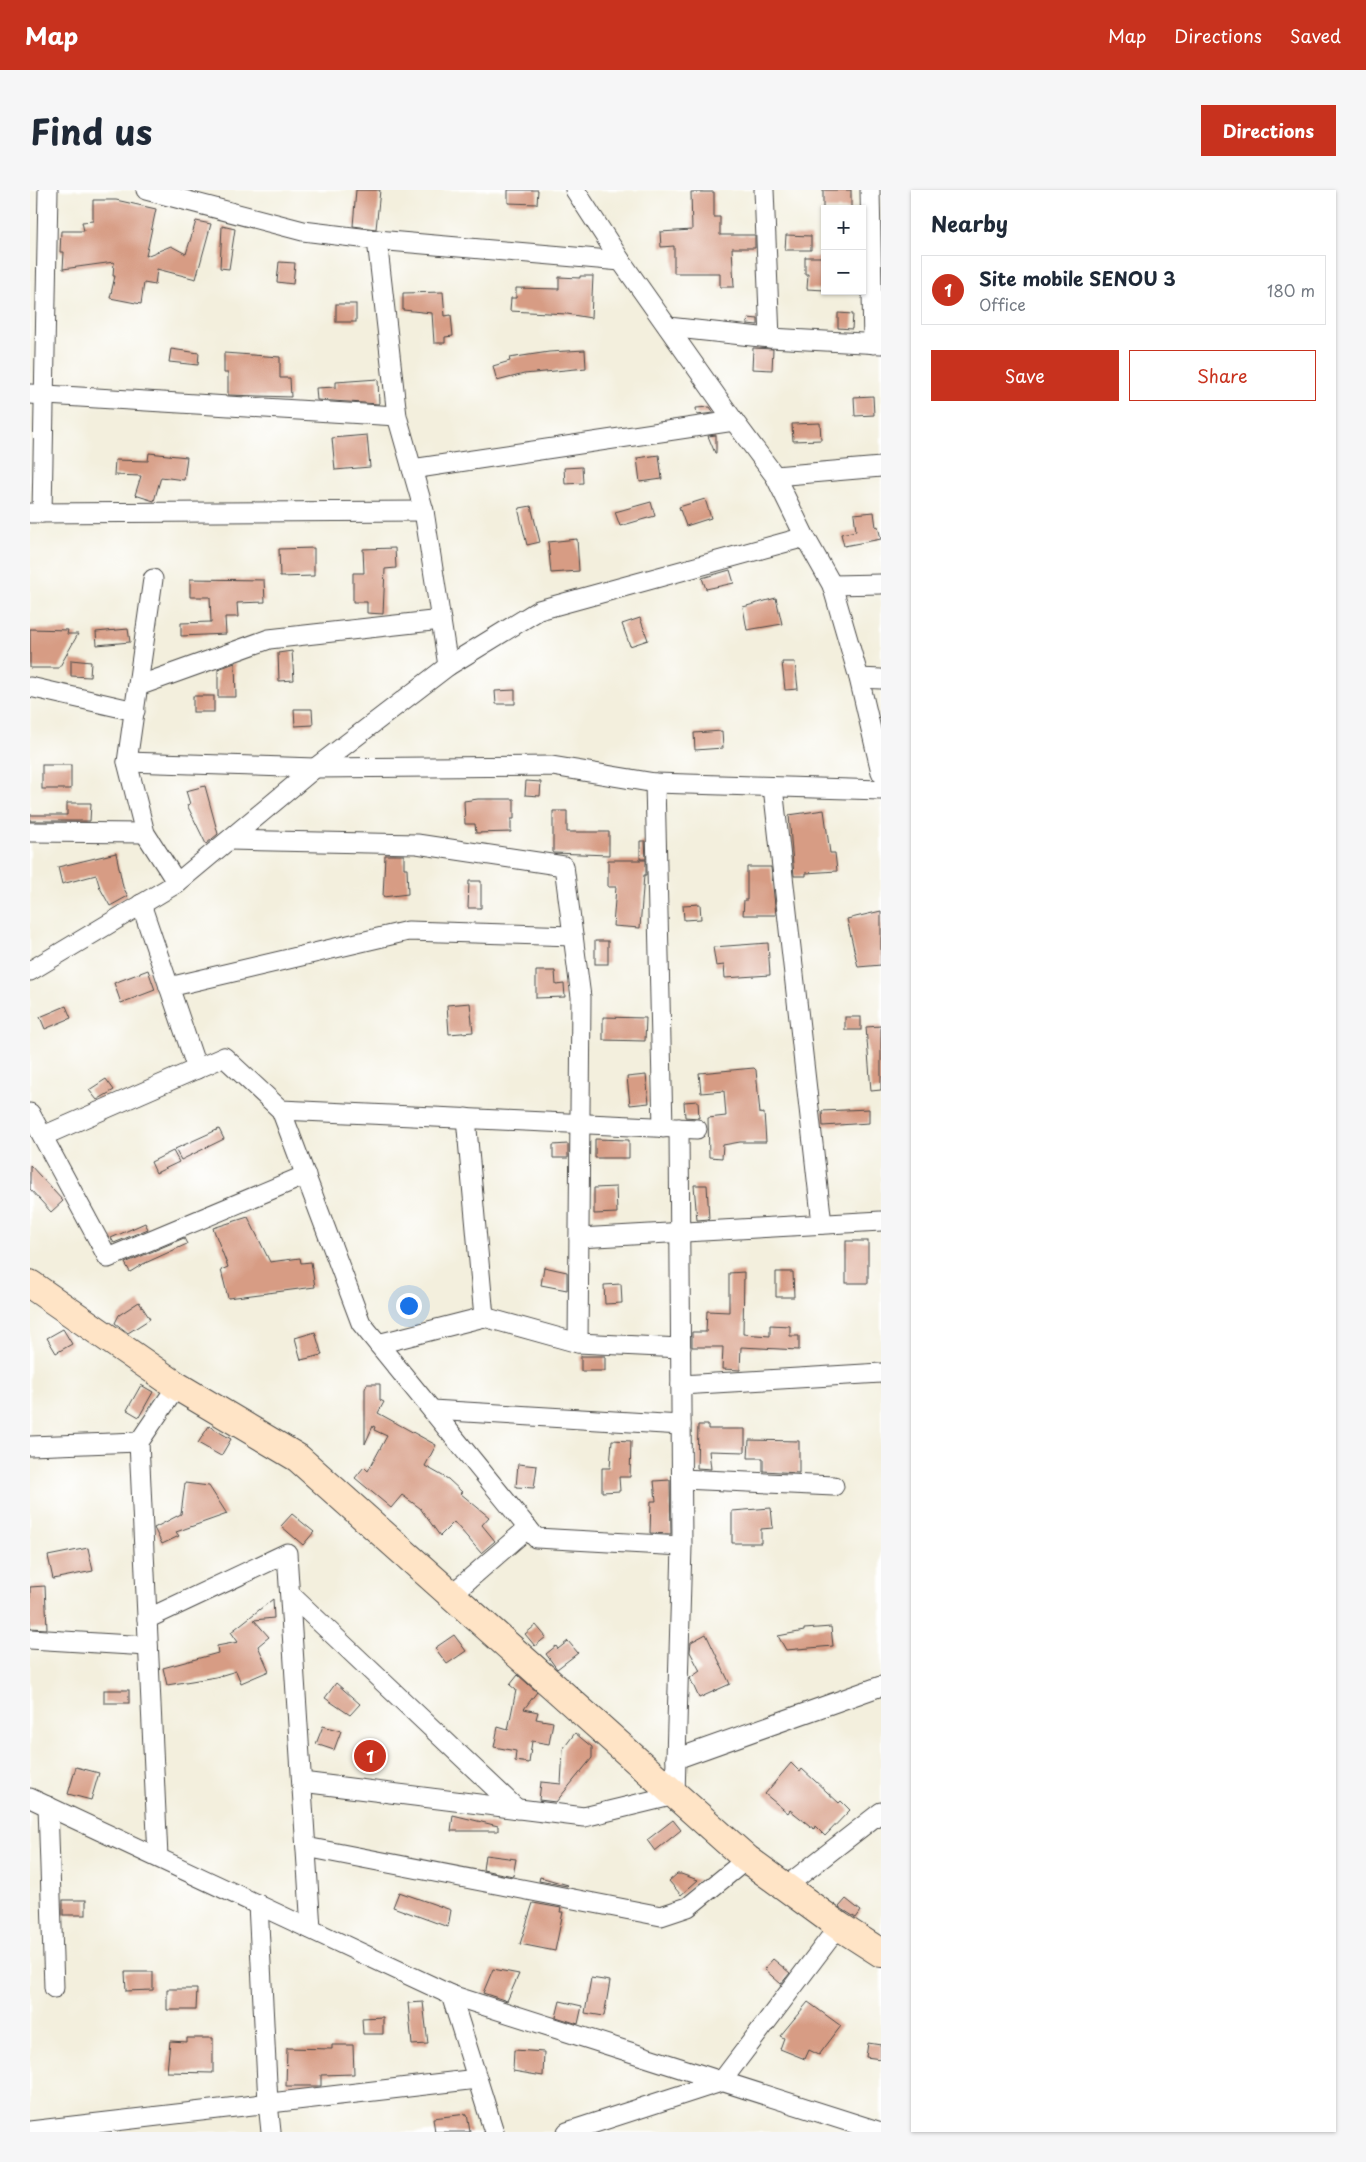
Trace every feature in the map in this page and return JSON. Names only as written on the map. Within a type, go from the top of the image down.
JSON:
[{"type":"street","points":[[48,190],[37,394],[36,513],[424,511]]},
{"type":"street","points":[[146,190],[303,231],[377,240],[622,261]]},
{"type":"street","points":[[575,190],[622,261],[734,421],[775,476],[805,538],[832,585],[859,678],[881,772]]},
{"type":"street","points":[[764,190],[770,338]]},
{"type":"street","points":[[668,326],[770,338],[877,344],[876,212],[870,190]]},
{"type":"street","points":[[377,240],[396,416],[424,511],[448,666]]},
{"type":"street","points":[[37,394],[396,416]]},
{"type":"street","points":[[412,469],[734,421]]},
{"type":"street","points":[[775,476],[881,467]]},
{"type":"street","points":[[30,971],[177,883],[315,768],[448,666],[539,610],[805,538]]},
{"type":"street","points":[[153,579],[127,762],[145,833],[177,883]]},
{"type":"street","points":[[832,585],[881,584]]},
{"type":"street","points":[[138,686],[269,639],[441,620]]},
{"type":"street","points":[[859,678],[881,679]]},
{"type":"street","points":[[30,687],[135,711]]},
{"type":"street","points":[[127,762],[315,768],[552,766],[656,783],[881,790]]},
{"type":"street","points":[[656,783],[680,1128],[682,1546],[675,1795]]},
{"type":"street","points":[[773,787],[822,1224]]},
{"type":"street","points":[[30,832],[145,833]]},
{"type":"street","points":[[229,840],[417,844],[564,866],[581,997],[578,1343]]},
{"type":"street","points":[[141,904],[197,1069]]},
{"type":"street","points":[[169,987],[408,931],[573,936]]},
{"type":"street","points":[[43,1136],[224,1057],[281,1110],[362,1323],[536,1538],[682,1546]]},
{"type":"street","points":[[281,1110],[680,1128]]},
{"type":"street","points":[[30,1113],[108,1258],[306,1175]]},
{"type":"street","points":[[466,1118],[484,1317]]},
{"type":"street","points":[[579,1238],[881,1221]]},
{"type":"street","points":[[30,1284],[177,1386],[298,1458],[747,1859],[839,1926],[881,1953]]},
{"type":"street","points":[[378,1344],[484,1317],[578,1343],[681,1348]]},
{"type":"street","points":[[681,1385],[881,1373]]},
{"type":"street","points":[[158,1857],[139,1442],[177,1386]]},
{"type":"street","points":[[432,1410],[681,1425]]},
{"type":"street","points":[[30,1446],[139,1442]]},
{"type":"street","points":[[682,1479],[834,1486]]},
{"type":"street","points":[[452,1595],[528,1528]]},
{"type":"street","points":[[147,1619],[287,1553],[311,1929]]},
{"type":"street","points":[[290,1594],[517,1808]]},
{"type":"street","points":[[30,1639],[148,1646]]},
{"type":"street","points":[[676,1760],[881,1686]]},
{"type":"street","points":[[302,1782],[584,1817],[675,1795]]},
{"type":"street","points":[[30,1798],[451,1995],[881,2132]]},
{"type":"street","points":[[48,1806],[54,1988]]},
{"type":"street","points":[[785,1887],[881,1812]]},
{"type":"street","points":[[306,1847],[661,1916],[688,1907],[747,1859]]},
{"type":"street","points":[[258,1904],[268,2103],[272,2132]]},
{"type":"street","points":[[567,2132],[721,2082],[839,1926]]},
{"type":"street","points":[[451,1995],[494,2132]]},
{"type":"street","points":[[30,2132],[477,2079]]},
{"type":"building","points":[[356,190],[380,190],[376,229],[353,226]]},
{"type":"building","points":[[508,190],[538,190],[537,204],[508,203]]},
{"type":"building","points":[[823,190],[851,190],[851,205],[823,205]]},
{"type":"building","points":[[691,192],[714,192],[714,217],[720,217],[720,235],[755,235],[755,248],[732,248],[734,287],[720,287],[720,273],[674,273],[674,246],[661,247],[660,232],[692,230]]},
{"type":"building","points":[[93,200],[116,200],[156,209],[146,256],[171,246],[186,254],[196,221],[211,224],[196,279],[157,269],[155,285],[144,283],[141,304],[110,298],[115,276],[113,276],[114,262],[63,269],[64,252],[60,252],[61,231],[84,231],[82,222],[93,221]]},
{"type":"building","points":[[222,226],[235,229],[229,269],[220,268]]},
{"type":"building","points":[[786,235],[811,236],[811,250],[785,250]]},
{"type":"building","points":[[805,257],[821,257],[821,290],[807,289],[808,274],[805,274]]},
{"type":"building","points":[[279,262],[295,263],[293,284],[277,282]]},
{"type":"building","points":[[580,276],[593,276],[591,318],[567,314],[510,311],[511,298],[516,298],[516,288],[559,289],[559,277],[580,278]]},
{"type":"building","points":[[443,292],[445,316],[451,315],[453,336],[445,337],[445,343],[434,343],[432,313],[403,310],[403,293]]},
{"type":"building","points":[[336,304],[356,304],[356,322],[336,322]]},
{"type":"building","points":[[838,313],[853,314],[852,329],[838,328]]},
{"type":"building","points":[[748,318],[758,319],[758,325],[747,324]]},
{"type":"building","points":[[753,348],[773,349],[772,370],[752,369]]},
{"type":"building","points":[[171,349],[199,353],[198,365],[169,362]]},
{"type":"building","points":[[585,350],[586,368],[524,374],[497,381],[493,366],[510,361],[509,358],[549,352]]},
{"type":"building","points":[[224,353],[280,357],[280,378],[290,378],[291,397],[228,395],[228,373],[224,373]]},
{"type":"building","points":[[378,379],[379,404],[317,400],[316,388],[336,387],[336,382]]},
{"type":"building","points":[[873,396],[874,415],[855,416],[854,397]]},
{"type":"building","points":[[710,407],[714,413],[697,415],[696,408]]},
{"type":"building","points":[[820,423],[821,440],[793,441],[792,424]]},
{"type":"building","points":[[367,435],[370,467],[335,470],[332,438]]},
{"type":"building","points":[[716,435],[716,453],[715,453],[708,436]]},
{"type":"building","points":[[149,453],[187,457],[184,480],[161,477],[154,501],[135,495],[141,476],[114,475],[115,460],[148,461]]},
{"type":"building","points":[[659,455],[662,479],[640,482],[637,458]]},
{"type":"building","points":[[582,467],[583,483],[565,484],[564,468]]},
{"type":"building","points":[[705,499],[711,518],[686,526],[679,507]]},
{"type":"building","points":[[651,502],[655,516],[620,526],[615,512]]},
{"type":"building","points":[[531,506],[540,542],[527,545],[519,512],[520,508]]},
{"type":"building","points":[[874,512],[876,527],[878,526],[881,539],[844,546],[841,534],[856,531],[854,514]]},
{"type":"building","points":[[577,539],[579,571],[551,573],[548,542]]},
{"type":"building","points":[[314,548],[314,576],[280,577],[279,549]]},
{"type":"building","points":[[395,548],[396,568],[385,569],[383,614],[367,613],[367,602],[353,602],[353,573],[364,573],[363,549]]},
{"type":"building","points":[[730,570],[734,583],[706,589],[702,578]]},
{"type":"building","points":[[190,579],[264,580],[265,602],[237,603],[238,617],[225,617],[226,634],[181,636],[181,623],[211,622],[210,597],[190,597]]},
{"type":"building","points":[[776,598],[782,624],[747,630],[743,607]]},
{"type":"building","points":[[640,618],[648,640],[630,646],[622,624]]},
{"type":"building","points":[[30,629],[68,630],[67,634],[78,634],[59,668],[30,668]]},
{"type":"building","points":[[128,629],[130,642],[97,645],[96,632]]},
{"type":"building","points":[[292,651],[294,680],[279,681],[278,653]]},
{"type":"building","points":[[71,660],[91,662],[90,677],[71,676]]},
{"type":"building","points":[[782,662],[795,662],[798,689],[785,690]]},
{"type":"building","points":[[235,663],[236,697],[218,697],[218,669]]},
{"type":"building","points":[[515,690],[515,704],[496,704],[495,691]]},
{"type":"building","points":[[193,696],[214,696],[214,712],[193,712]]},
{"type":"building","points":[[294,709],[312,709],[313,725],[295,726]]},
{"type":"building","points":[[722,731],[723,748],[695,750],[694,733]]},
{"type":"building","points":[[42,765],[71,765],[71,789],[42,789]]},
{"type":"building","points":[[526,781],[541,782],[540,796],[525,795]]},
{"type":"building","points":[[205,786],[218,834],[206,844],[187,805],[190,804],[186,791]]},
{"type":"building","points":[[514,799],[514,819],[511,819],[511,832],[476,833],[475,824],[465,824],[464,801]]},
{"type":"building","points":[[67,803],[91,803],[90,821],[30,821],[30,815],[67,815]]},
{"type":"building","points":[[824,810],[830,853],[835,853],[837,871],[806,873],[806,876],[794,876],[789,815]]},
{"type":"building","points":[[553,811],[567,811],[567,832],[609,832],[609,855],[553,853]]},
{"type":"building","points":[[640,841],[645,841],[646,859],[640,859]]},
{"type":"building","points":[[116,853],[123,887],[128,896],[110,906],[100,888],[96,875],[62,884],[58,867]]},
{"type":"building","points":[[385,855],[404,855],[404,868],[407,868],[408,894],[383,897]]},
{"type":"building","points":[[608,860],[646,860],[640,928],[613,926],[616,887],[608,887]]},
{"type":"building","points":[[747,867],[771,867],[776,915],[743,915],[744,900],[747,900]]},
{"type":"building","points":[[469,881],[481,881],[481,908],[468,908]]},
{"type":"building","points":[[700,904],[701,919],[684,920],[683,905]]},
{"type":"building","points":[[881,911],[881,965],[858,967],[847,919]]},
{"type":"building","points":[[595,941],[608,941],[608,964],[595,964]]},
{"type":"building","points":[[768,943],[770,975],[725,978],[724,965],[716,966],[713,947]]},
{"type":"building","points":[[148,970],[155,990],[121,1003],[114,983]]},
{"type":"building","points":[[536,971],[555,971],[556,985],[564,984],[565,997],[536,998]]},
{"type":"building","points":[[470,1003],[473,1032],[449,1034],[447,1005]]},
{"type":"building","points":[[66,1006],[71,1018],[45,1029],[40,1017]]},
{"type":"building","points":[[603,1017],[646,1018],[645,1041],[603,1040]]},
{"type":"building","points":[[845,1017],[861,1017],[861,1030],[845,1030]]},
{"type":"building","points":[[881,1026],[881,1090],[871,1091],[866,1027]]},
{"type":"building","points":[[754,1068],[756,1070],[760,1114],[764,1113],[766,1142],[740,1142],[723,1145],[722,1158],[709,1157],[708,1118],[726,1116],[724,1091],[701,1093],[699,1073]]},
{"type":"building","points":[[646,1075],[649,1103],[630,1105],[627,1077]]},
{"type":"building","points":[[106,1079],[114,1090],[97,1100],[89,1090]]},
{"type":"building","points":[[698,1101],[699,1118],[685,1117],[684,1102]]},
{"type":"building","points":[[869,1109],[869,1123],[823,1126],[822,1111]]},
{"type":"building","points":[[219,1129],[224,1139],[181,1160],[175,1149]]},
{"type":"building","points":[[595,1139],[629,1140],[629,1158],[595,1158]]},
{"type":"building","points":[[568,1144],[568,1158],[553,1158],[553,1145]]},
{"type":"building","points":[[173,1151],[179,1162],[156,1173],[151,1162]]},
{"type":"building","points":[[30,1165],[63,1201],[51,1212],[30,1189]]},
{"type":"building","points":[[694,1185],[707,1185],[709,1219],[697,1220]]},
{"type":"building","points":[[616,1187],[617,1213],[594,1214],[594,1188]]},
{"type":"building","points":[[248,1217],[270,1262],[300,1258],[301,1263],[311,1262],[315,1287],[228,1298],[221,1270],[228,1267],[213,1228]]},
{"type":"building","points":[[145,1223],[148,1229],[114,1243],[111,1238]]},
{"type":"building","points":[[184,1238],[187,1244],[130,1272],[125,1263]]},
{"type":"building","points":[[846,1241],[868,1241],[868,1283],[846,1283]]},
{"type":"building","points":[[544,1267],[567,1272],[567,1290],[541,1285]]},
{"type":"building","points":[[744,1272],[743,1334],[770,1336],[770,1325],[790,1326],[790,1336],[799,1336],[799,1350],[741,1347],[740,1370],[722,1369],[723,1347],[692,1347],[692,1332],[706,1332],[707,1311],[729,1312],[729,1273]]},
{"type":"building","points":[[776,1272],[793,1272],[794,1297],[776,1297]]},
{"type":"building","points":[[621,1284],[622,1303],[605,1304],[604,1285]]},
{"type":"building","points":[[139,1302],[150,1319],[128,1333],[115,1323],[119,1315]]},
{"type":"building","points":[[63,1329],[72,1344],[56,1353],[47,1338]]},
{"type":"building","points":[[315,1332],[322,1355],[301,1360],[295,1338]]},
{"type":"building","points":[[581,1356],[605,1356],[605,1371],[581,1371]]},
{"type":"building","points":[[367,1384],[380,1384],[380,1400],[384,1402],[378,1413],[436,1445],[425,1466],[448,1479],[462,1492],[460,1493],[489,1517],[482,1525],[495,1541],[481,1553],[454,1522],[440,1536],[420,1508],[402,1495],[391,1508],[355,1478],[364,1467],[368,1471],[387,1436],[374,1430],[375,1427],[373,1426],[365,1444],[365,1389]]},
{"type":"building","points":[[141,1385],[153,1392],[139,1417],[127,1410]]},
{"type":"building","points":[[698,1425],[708,1425],[708,1429],[745,1429],[745,1452],[709,1451],[711,1469],[697,1468]]},
{"type":"building","points":[[209,1426],[231,1439],[221,1456],[198,1443]]},
{"type":"building","points":[[612,1440],[631,1441],[630,1477],[619,1477],[620,1491],[602,1492],[602,1468],[610,1468]]},
{"type":"building","points":[[749,1440],[799,1441],[799,1473],[763,1471],[763,1458],[748,1458]]},
{"type":"building","points":[[518,1464],[537,1466],[534,1488],[516,1487]]},
{"type":"building","points":[[670,1480],[671,1534],[650,1533],[651,1501],[656,1501],[654,1481]]},
{"type":"building","points":[[185,1483],[209,1486],[227,1514],[176,1532],[179,1536],[162,1544],[154,1528],[181,1514]]},
{"type":"building","points":[[771,1508],[773,1528],[761,1529],[761,1543],[732,1543],[732,1511]]},
{"type":"building","points":[[292,1514],[314,1532],[303,1545],[281,1526]]},
{"type":"building","points":[[88,1548],[93,1571],[53,1579],[48,1556]]},
{"type":"building","points":[[45,1586],[47,1629],[30,1628],[30,1587]]},
{"type":"building","points":[[273,1599],[274,1618],[254,1620],[269,1637],[258,1646],[269,1671],[241,1683],[236,1671],[216,1677],[167,1685],[163,1668],[218,1653],[217,1646],[238,1642],[231,1632]]},
{"type":"building","points":[[536,1625],[546,1637],[535,1646],[525,1634]]},
{"type":"building","points":[[831,1627],[833,1646],[786,1650],[778,1636],[804,1631],[804,1629]]},
{"type":"building","points":[[706,1634],[730,1684],[699,1698],[690,1678],[700,1671],[690,1652],[691,1642]]},
{"type":"building","points":[[454,1635],[466,1651],[447,1664],[435,1648]]},
{"type":"building","points":[[568,1641],[578,1653],[557,1669],[546,1654],[556,1646],[558,1649]]},
{"type":"building","points":[[518,1675],[537,1692],[524,1709],[538,1712],[536,1719],[553,1722],[549,1744],[532,1741],[529,1763],[515,1761],[516,1751],[494,1747],[498,1727],[508,1730],[516,1690],[510,1685]]},
{"type":"building","points":[[336,1683],[360,1704],[350,1715],[325,1698]]},
{"type":"building","points":[[104,1690],[129,1690],[129,1703],[104,1703]]},
{"type":"building","points":[[323,1726],[341,1731],[334,1750],[316,1744]]},
{"type":"building","points":[[575,1733],[592,1747],[592,1758],[556,1802],[539,1800],[541,1782],[561,1784],[563,1749]]},
{"type":"building","points":[[791,1763],[800,1772],[802,1769],[839,1803],[841,1801],[850,1810],[825,1836],[815,1826],[814,1829],[790,1810],[788,1813],[765,1794]]},
{"type":"building","points":[[76,1767],[99,1773],[91,1800],[68,1794]]},
{"type":"building","points":[[453,1815],[498,1826],[498,1831],[451,1831]]},
{"type":"building","points":[[673,1820],[681,1830],[655,1851],[647,1840]]},
{"type":"building","points":[[485,1855],[516,1859],[513,1876],[483,1870]]},
{"type":"building","points":[[677,1874],[698,1880],[681,1895],[669,1881]]},
{"type":"building","points":[[540,1877],[568,1885],[539,1881]]},
{"type":"building","points":[[399,1892],[451,1910],[448,1927],[393,1907]]},
{"type":"building","points":[[846,1899],[861,1911],[856,1918],[839,1907]]},
{"type":"building","points":[[63,1900],[86,1900],[86,1915],[63,1915]]},
{"type":"building","points":[[533,1903],[561,1908],[560,1912],[563,1912],[555,1951],[520,1944]]},
{"type":"building","points":[[773,1959],[790,1973],[781,1984],[764,1969]]},
{"type":"building","points":[[493,1969],[519,1974],[507,2001],[483,1993]]},
{"type":"building","points":[[125,1972],[153,1972],[153,1990],[126,1991]]},
{"type":"building","points":[[591,1978],[610,1981],[604,2016],[585,2013]]},
{"type":"building","points":[[167,1989],[197,1989],[196,2010],[167,2010]]},
{"type":"building","points":[[560,2001],[582,2006],[578,2024],[556,2017]]},
{"type":"building","points":[[423,2002],[428,2044],[412,2045],[408,2003]]},
{"type":"building","points":[[808,2002],[841,2026],[819,2055],[809,2050],[805,2059],[780,2049],[784,2038],[780,2036]]},
{"type":"building","points":[[383,2017],[383,2034],[363,2034],[362,2018]]},
{"type":"building","points":[[187,2038],[213,2038],[213,2073],[167,2072],[170,2041],[187,2042]]},
{"type":"building","points":[[868,2043],[881,2045],[881,2059],[866,2057]]},
{"type":"building","points":[[332,2045],[353,2045],[354,2074],[321,2075],[321,2086],[286,2086],[287,2048],[332,2049]]},
{"type":"building","points":[[514,2050],[544,2052],[543,2076],[513,2071]]},
{"type":"building","points":[[467,2114],[470,2132],[435,2132],[433,2118]]},
{"type":"place","name":"Site mobile SENOU 3","points":[[370,1756]]}]
